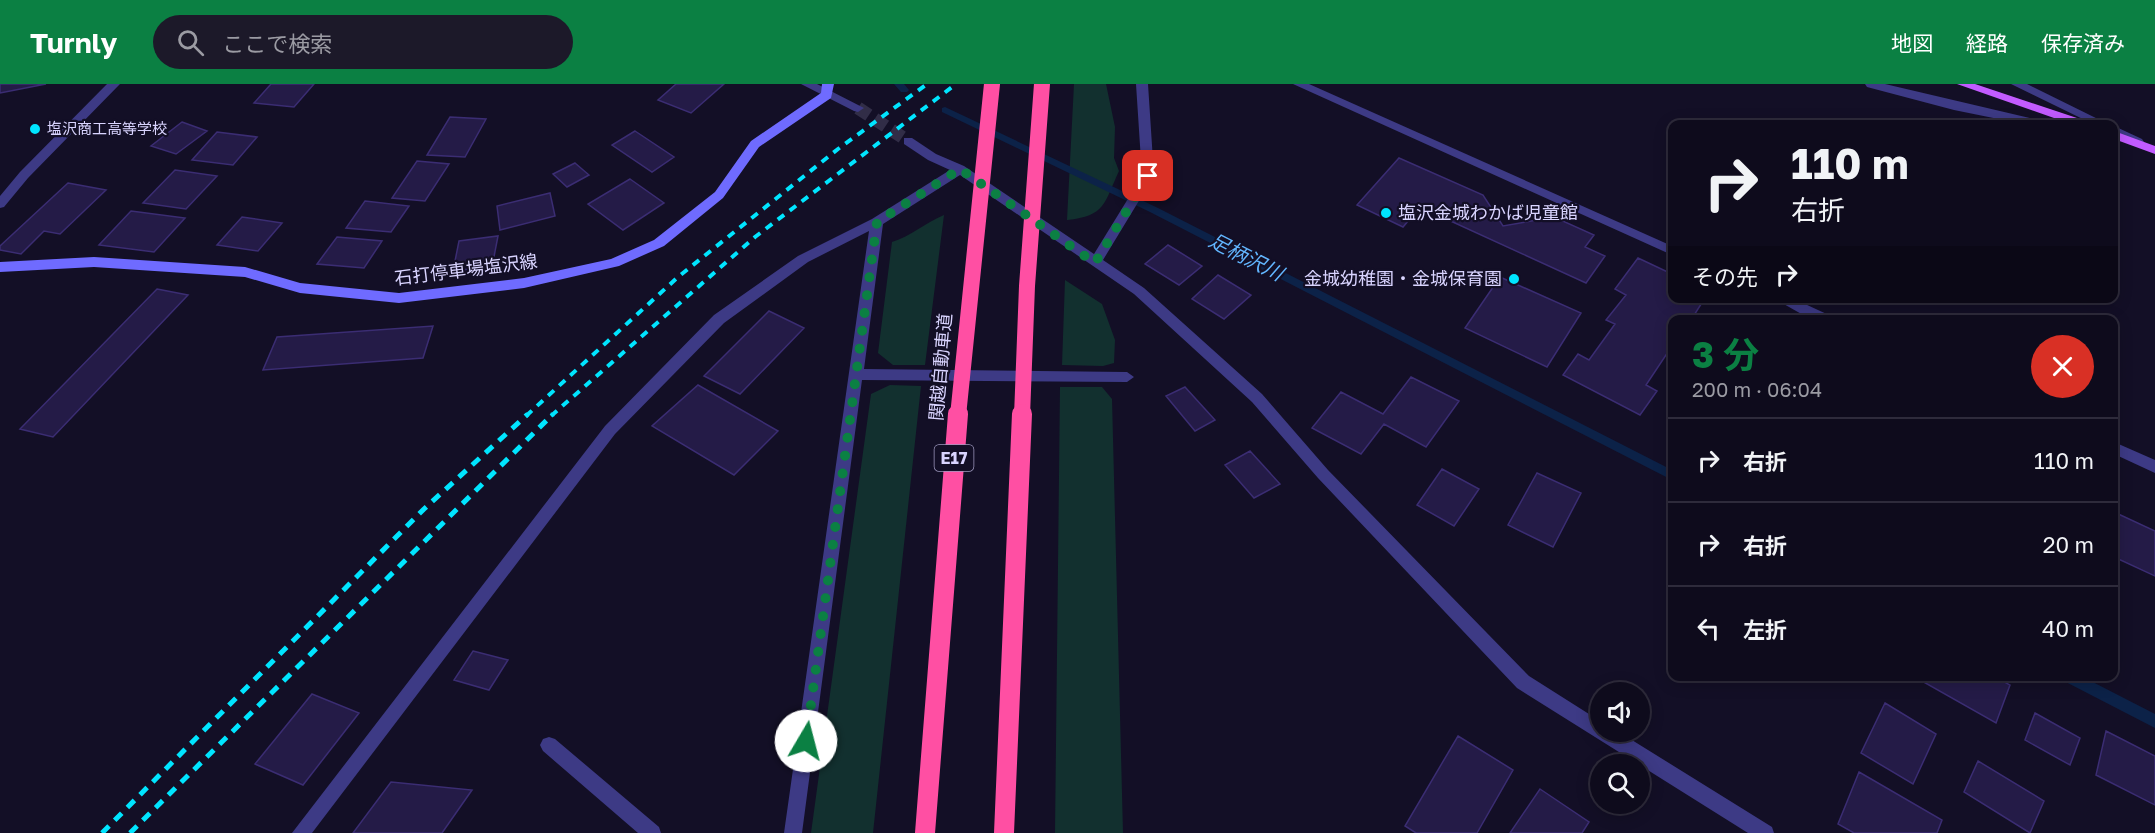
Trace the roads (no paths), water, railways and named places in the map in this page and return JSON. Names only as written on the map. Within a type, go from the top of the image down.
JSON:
[{"type":"highway","name":"関越自動車道","points":[[925,833],[938,646],[969,290],[992,84]]},
{"type":"highway","points":[[1004,833],[1028,286],[1042,84]]},
{"type":"main road","points":[[1963,84],[2070,120]]},
{"type":"main road","name":"石打停車場塩沢線","points":[[0,267],[94,262],[245,272],[300,288],[399,298],[524,283],[614,263],[659,243],[719,195],[755,144],[828,90]]},
{"type":"main road","points":[[2118,136],[2155,150]]},
{"type":"street","points":[[0,204],[24,175],[114,84]]},
{"type":"street","points":[[807,84],[828,90],[858,108]]},
{"type":"street","points":[[1095,263],[1148,176],[1142,84]]},
{"type":"street","points":[[1299,84],[1668,249]]},
{"type":"street","points":[[1871,84],[1954,106],[2019,120]]},
{"type":"street","points":[[2017,84],[2094,120]]},
{"type":"street","points":[[2118,132],[2155,150]]},
{"type":"street","points":[[908,141],[932,158],[960,169],[1138,291],[1257,398],[1323,474],[1523,682],[1590,724]]},
{"type":"street","points":[[2118,142],[2155,150]]},
{"type":"street","points":[[301,833],[610,430],[719,319],[803,259],[877,222],[960,169]]},
{"type":"street","points":[[793,833],[858,374],[877,222]]},
{"type":"street","points":[[1790,303],[1815,315]]},
{"type":"street","points":[[858,374],[1127,376]]},
{"type":"street","points":[[2118,450],[2155,466]]},
{"type":"street","points":[[1620,742],[1765,833]]},
{"type":"street","points":[[549,745],[652,833]]},
{"type":"waterway","name":"足柄沢川","points":[[899,84],[904,90]]},
{"type":"waterway","name":"足柄沢川","points":[[945,110],[1154,210],[1668,473]]},
{"type":"waterway","name":"足柄沢川","points":[[2077,681],[2155,721]]},
{"type":"tunnel","points":[[858,108],[908,141]]},
{"type":"railway","points":[[526,416],[678,277],[838,149],[927,84]]},
{"type":"railway","points":[[551,416],[755,237],[956,84]]},
{"type":"railway","points":[[102,833],[424,509],[528,414]]},
{"type":"railway","points":[[130,833],[553,414]]},
{"type":"place","name":"塩沢商工高等学校","points":[[35,129]]},
{"type":"place","name":"塩沢金城わかば児童館","points":[[1386,213]]},
{"type":"place","name":"金城幼稚園・金城保育園","points":[[1514,279]]}]
